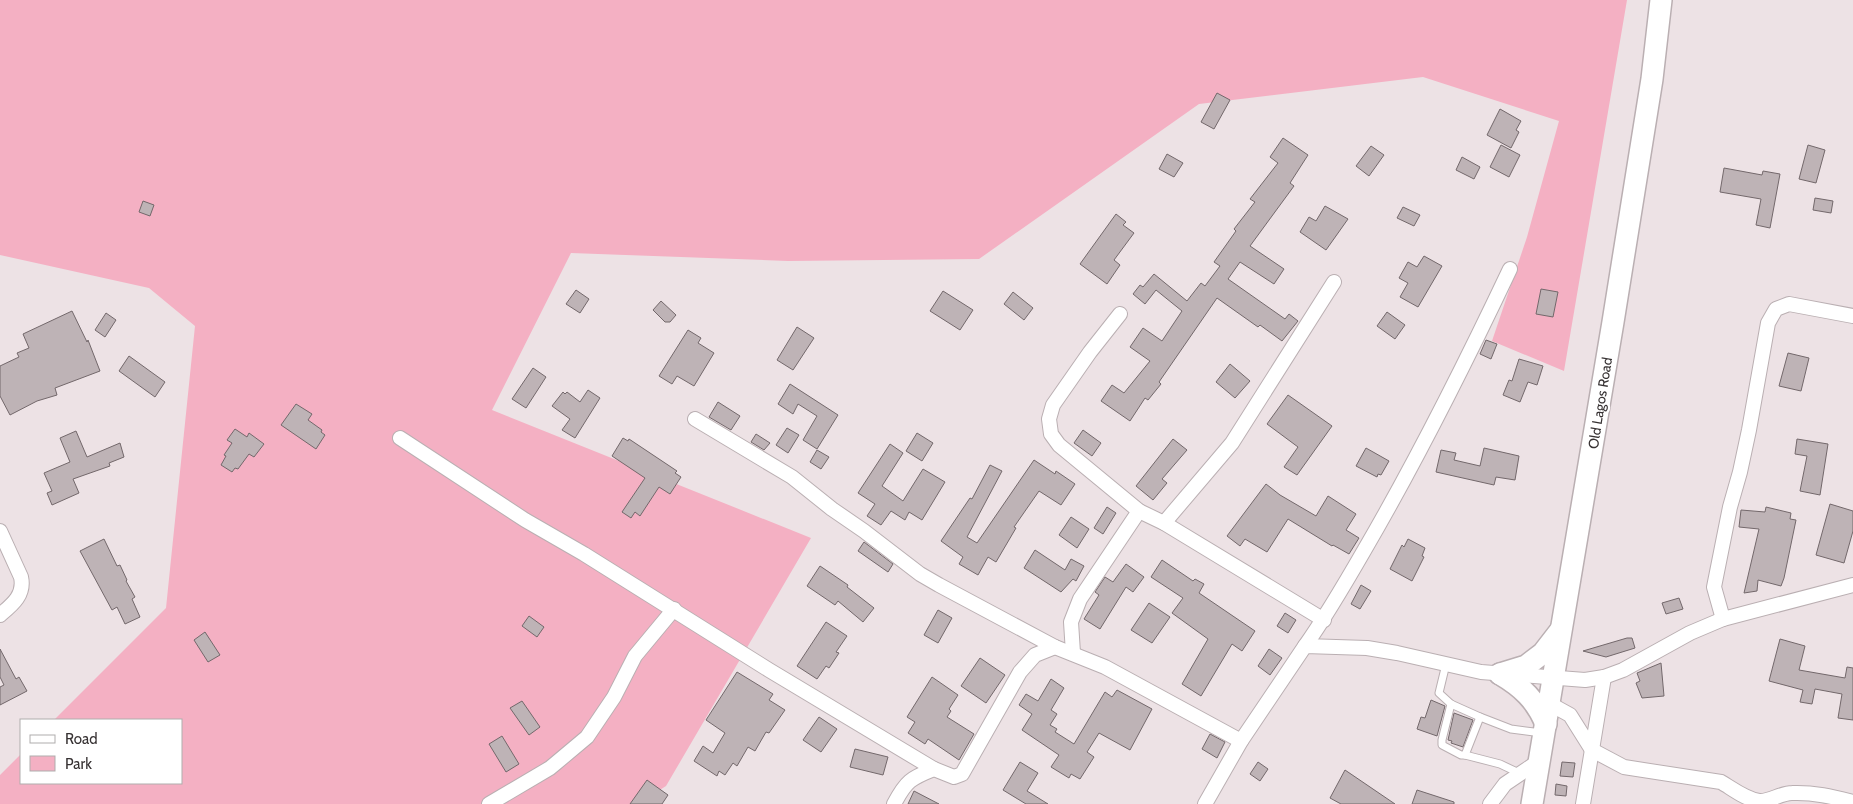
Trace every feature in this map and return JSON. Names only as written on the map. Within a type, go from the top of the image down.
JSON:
[{"type":"main road","name":"Old Lagos Road","points":[[1532,804],[1563,628],[1652,79],[1661,0]]},
{"type":"main road","points":[[1500,674],[1526,666],[1543,653],[1563,628]]},
{"type":"main road","points":[[1500,674],[1515,683],[1539,708],[1547,720]]},
{"type":"street","points":[[1205,804],[1240,741],[1324,620],[1390,506],[1422,448],[1510,269]]},
{"type":"street","points":[[1164,523],[1232,443],[1334,282]]},
{"type":"street","points":[[1724,620],[1714,587],[1730,507],[1749,430],[1768,323],[1776,309],[1789,304],[1853,316]]},
{"type":"street","points":[[1120,314],[1090,352],[1053,405],[1049,419],[1051,434],[1059,445],[1139,511],[1164,523],[1324,620]]},
{"type":"street","points":[[695,418],[792,477],[926,578],[1055,647],[1073,652],[1105,667],[1240,741]]},
{"type":"street","points":[[400,438],[524,520],[674,609],[769,670],[934,769],[954,777],[962,774],[1020,672],[1035,655],[1055,647]]},
{"type":"street","points":[[1073,652],[1071,622],[1080,599],[1139,511]]},
{"type":"street","points":[[0,530],[23,584],[15,602],[0,615]]},
{"type":"street","points":[[1305,646],[1367,648],[1481,672],[1585,680],[1604,677],[1623,670],[1690,633],[1724,620],[1853,585]]},
{"type":"street","points":[[489,804],[550,768],[586,737],[614,697],[635,656],[674,609]]},
{"type":"street","points":[[1583,804],[1604,677]]},
{"type":"street","points":[[1547,720],[1570,716],[1592,750],[1624,767],[1721,782],[1746,798],[1760,802],[1791,793],[1823,794],[1853,802]]},
{"type":"street","points":[[1490,804],[1505,784],[1539,761]]},
{"type":"street","points":[[894,804],[902,787],[912,779],[934,769]]},
{"type":"lane","points":[[1446,664],[1439,693],[1451,704],[1511,729],[1547,720]]},
{"type":"lane","points":[[1451,704],[1442,745],[1461,755],[1500,764],[1520,774]]},
{"type":"lane","points":[[1466,755],[1480,717]]},
{"type":"green space","points":[[0,0],[1627,0],[1564,371],[1492,341],[1527,237],[1559,121],[1423,77],[1199,104],[979,259],[788,261],[571,253],[492,410],[811,538],[666,786],[638,804],[0,804],[0,775],[20,755],[20,784],[182,784],[182,719],[55,719],[166,608],[195,326],[149,288],[0,255]]},
{"type":"building","points":[[1217,93],[1230,100],[1214,129],[1201,122]]},
{"type":"building","points":[[1500,109],[1521,121],[1516,130],[1519,132],[1511,148],[1487,135]]},
{"type":"building","points":[[1283,138],[1308,155],[1290,183],[1294,186],[1250,246],[1284,269],[1274,284],[1240,262],[1228,279],[1285,319],[1289,314],[1298,321],[1282,341],[1260,325],[1258,327],[1217,298],[1159,382],[1161,384],[1148,400],[1145,398],[1130,421],[1101,401],[1112,385],[1124,393],[1150,361],[1130,347],[1143,328],[1162,341],[1182,311],[1156,290],[1145,304],[1133,294],[1140,285],[1143,287],[1154,274],[1187,301],[1201,283],[1205,286],[1220,266],[1214,262],[1236,231],[1234,229],[1255,202],[1250,199],[1278,163],[1270,157]]},
{"type":"building","points":[[1501,145],[1520,155],[1509,177],[1490,167]]},
{"type":"building","points":[[1808,145],[1825,150],[1816,183],[1799,179]]},
{"type":"building","points":[[1371,146],[1384,155],[1369,176],[1356,166]]},
{"type":"building","points":[[1167,154],[1183,163],[1174,177],[1159,169]]},
{"type":"building","points":[[1462,157],[1480,167],[1474,179],[1456,170]]},
{"type":"building","points":[[1724,168],[1762,175],[1763,171],[1780,174],[1770,228],[1756,225],[1761,199],[1720,192]]},
{"type":"building","points":[[1815,198],[1833,201],[1831,213],[1813,210]]},
{"type":"building","points":[[143,201],[154,205],[150,216],[139,212]]},
{"type":"building","points":[[1325,206],[1348,219],[1326,250],[1300,232],[1309,217],[1316,221]]},
{"type":"building","points":[[1403,207],[1420,215],[1414,226],[1397,218]]},
{"type":"building","points":[[1116,214],[1126,222],[1123,225],[1134,233],[1114,260],[1120,265],[1107,284],[1080,264]]},
{"type":"building","points":[[1424,256],[1442,266],[1418,307],[1400,297],[1408,283],[1399,278],[1408,262],[1417,267]]},
{"type":"building","points":[[1541,289],[1558,292],[1553,317],[1536,314]]},
{"type":"building","points":[[576,290],[589,299],[580,313],[566,304]]},
{"type":"building","points":[[943,291],[973,310],[960,330],[930,311]]},
{"type":"building","points":[[1013,292],[1033,308],[1024,320],[1004,304]]},
{"type":"building","points":[[661,301],[676,315],[670,322],[665,322],[653,310]]},
{"type":"building","points":[[72,311],[87,342],[88,340],[100,371],[55,388],[57,395],[37,401],[10,415],[0,396],[0,366],[19,357],[17,353],[29,348],[23,334]]},
{"type":"building","points":[[1387,312],[1405,325],[1395,339],[1377,326]]},
{"type":"building","points":[[106,313],[116,320],[105,337],[95,330]]},
{"type":"building","points":[[797,327],[814,338],[793,370],[777,360]]},
{"type":"building","points":[[688,330],[701,338],[698,343],[714,353],[694,386],[677,376],[672,384],[659,376]]},
{"type":"building","points":[[1486,340],[1497,344],[1491,359],[1480,354]]},
{"type":"building","points":[[1788,353],[1809,358],[1801,391],[1779,386]]},
{"type":"building","points":[[129,356],[165,382],[155,397],[119,371]]},
{"type":"building","points":[[1519,359],[1543,366],[1537,385],[1528,382],[1520,402],[1503,395],[1509,380],[1512,381]]},
{"type":"building","points":[[1230,364],[1250,381],[1235,398],[1216,382]]},
{"type":"building","points":[[533,368],[546,377],[526,408],[512,399]]},
{"type":"building","points":[[790,384],[838,415],[817,449],[803,440],[817,416],[798,404],[793,414],[778,404]]},
{"type":"building","points":[[588,390],[600,398],[575,438],[562,430],[570,419],[552,406],[563,392],[565,394],[567,392],[580,402]]},
{"type":"building","points":[[1288,395],[1332,426],[1297,475],[1284,467],[1298,447],[1267,424]]},
{"type":"building","points":[[718,402],[740,416],[731,430],[709,417]]},
{"type":"building","points":[[296,404],[312,414],[308,420],[322,430],[321,432],[325,435],[316,449],[281,425]]},
{"type":"building","points":[[787,428],[799,435],[788,453],[776,445]]},
{"type":"building","points":[[235,429],[247,437],[249,433],[264,444],[254,457],[249,454],[238,469],[235,468],[232,472],[221,465],[226,456],[224,455],[232,443],[227,440]]},
{"type":"building","points":[[1083,430],[1101,443],[1092,456],[1074,443]]},
{"type":"building","points":[[76,431],[87,457],[120,443],[124,457],[109,463],[110,466],[73,479],[79,493],[52,505],[47,493],[52,491],[44,473],[70,462],[60,438]]},
{"type":"building","points":[[917,433],[933,443],[922,461],[906,451]]},
{"type":"building","points":[[756,434],[770,443],[764,450],[751,442]]},
{"type":"building","points":[[623,438],[628,441],[629,439],[677,471],[675,473],[681,477],[670,494],[659,487],[640,516],[635,512],[631,518],[622,512],[645,478],[612,456]]},
{"type":"building","points":[[1173,439],[1187,450],[1162,479],[1167,483],[1153,500],[1136,486]]},
{"type":"building","points":[[1797,439],[1828,444],[1820,495],[1800,491],[1807,456],[1795,454]]},
{"type":"building","points":[[890,444],[903,453],[882,486],[903,501],[923,469],[945,482],[922,520],[909,512],[905,520],[891,511],[881,525],[867,516],[875,504],[858,493]]},
{"type":"building","points":[[1366,448],[1389,461],[1381,475],[1378,474],[1377,477],[1356,466]]},
{"type":"building","points":[[1484,448],[1519,456],[1515,480],[1496,477],[1494,485],[1436,472],[1441,450],[1456,453],[1454,460],[1480,466]]},
{"type":"building","points":[[817,450],[829,457],[821,469],[810,462]]},
{"type":"building","points":[[1034,460],[1055,474],[1056,471],[1075,484],[1061,505],[1039,491],[1014,527],[1016,528],[996,562],[988,557],[978,575],[959,564],[963,557],[941,541],[970,498],[972,499],[990,465],[1002,471],[967,537],[977,543]]},
{"type":"building","points":[[1266,484],[1280,495],[1316,516],[1328,496],[1356,514],[1346,530],[1359,538],[1349,554],[1332,546],[1288,519],[1267,552],[1245,539],[1240,546],[1227,536]]},
{"type":"building","points":[[1830,504],[1853,511],[1853,531],[1844,563],[1816,555]]},
{"type":"building","points":[[1107,507],[1116,513],[1103,534],[1094,528]]},
{"type":"building","points":[[1766,507],[1791,513],[1790,519],[1796,520],[1784,578],[1781,586],[1758,580],[1757,591],[1744,593],[1759,529],[1739,527],[1741,510],[1765,512]]},
{"type":"building","points":[[1071,517],[1089,529],[1077,548],[1059,535]]},
{"type":"building","points":[[104,539],[117,566],[120,565],[135,597],[132,599],[140,617],[125,624],[117,607],[112,610],[80,551]]},
{"type":"building","points":[[1408,539],[1425,548],[1422,556],[1424,557],[1412,581],[1390,569],[1402,545],[1404,547]]},
{"type":"building","points":[[864,542],[893,564],[888,572],[858,551]]},
{"type":"building","points":[[1035,550],[1065,570],[1071,559],[1084,566],[1076,581],[1073,579],[1061,592],[1024,568]]},
{"type":"building","points":[[1162,560],[1193,581],[1195,579],[1204,584],[1199,593],[1255,631],[1242,651],[1232,644],[1201,696],[1182,684],[1208,639],[1172,613],[1183,598],[1151,577]]},
{"type":"building","points":[[1126,564],[1144,577],[1133,592],[1126,587],[1100,629],[1084,619],[1099,595],[1095,592],[1105,577],[1113,582]]},
{"type":"building","points":[[820,566],[848,585],[847,587],[874,608],[863,622],[838,601],[835,605],[807,586]]},
{"type":"building","points":[[1361,585],[1371,591],[1360,609],[1351,604]]},
{"type":"building","points":[[1679,598],[1683,609],[1666,614],[1662,603]]},
{"type":"building","points":[[1149,603],[1170,617],[1152,643],[1131,630]]},
{"type":"building","points":[[938,610],[952,618],[938,643],[924,635]]},
{"type":"building","points":[[1285,613],[1296,620],[1288,633],[1277,626]]},
{"type":"building","points":[[529,616],[544,627],[537,637],[522,626]]},
{"type":"building","points":[[826,622],[847,636],[836,652],[839,653],[829,668],[826,666],[817,679],[797,666]]},
{"type":"building","points":[[205,632],[220,655],[208,662],[194,640]]},
{"type":"building","points":[[1632,638],[1635,648],[1606,657],[1583,651]]},
{"type":"building","points":[[1780,639],[1805,646],[1799,670],[1845,678],[1847,667],[1853,668],[1853,720],[1838,718],[1842,694],[1815,689],[1812,704],[1800,702],[1803,690],[1769,681]]},
{"type":"building","points":[[0,649],[16,679],[19,677],[27,691],[0,705],[0,687],[4,685],[0,677]]},
{"type":"building","points":[[1269,649],[1282,658],[1270,675],[1258,666]]},
{"type":"building","points":[[980,658],[1005,675],[986,703],[961,686]]},
{"type":"building","points":[[1661,663],[1664,696],[1642,698],[1636,683],[1640,681],[1637,673]]},
{"type":"building","points":[[737,672],[773,694],[769,700],[785,710],[769,733],[766,732],[755,751],[748,747],[737,766],[733,763],[725,775],[719,771],[717,776],[694,761],[703,746],[713,753],[725,733],[706,720]]},
{"type":"building","points":[[932,677],[958,695],[949,709],[951,711],[947,717],[974,734],[959,760],[928,739],[925,744],[908,733],[915,722],[907,717]]},
{"type":"building","points":[[1051,679],[1064,688],[1051,710],[1057,714],[1050,725],[1057,729],[1055,732],[1074,744],[1105,692],[1112,697],[1117,690],[1152,709],[1130,750],[1099,733],[1087,752],[1094,757],[1080,779],[1071,774],[1069,778],[1051,767],[1059,755],[1022,730],[1032,714],[1019,705],[1026,694],[1038,701]]},
{"type":"building","points":[[1431,700],[1445,706],[1437,736],[1417,729],[1421,717],[1425,718]]},
{"type":"building","points":[[522,701],[540,727],[529,735],[510,708]]},
{"type":"building","points":[[1454,713],[1473,720],[1463,747],[1448,740]]},
{"type":"building","points":[[819,717],[837,729],[821,752],[803,740]]},
{"type":"building","points":[[1210,734],[1225,742],[1217,758],[1202,749]]},
{"type":"building","points":[[502,736],[519,764],[506,772],[489,744]]},
{"type":"building","points":[[855,749],[888,757],[883,775],[850,767]]},
{"type":"building","points":[[1020,762],[1038,773],[1027,791],[1048,804],[1026,804],[1003,790]]},
{"type":"building","points":[[1258,762],[1268,769],[1260,781],[1250,774]]},
{"type":"building","points":[[1562,762],[1575,763],[1573,777],[1560,776]]},
{"type":"building","points":[[1345,770],[1395,804],[1341,804],[1330,798]]},
{"type":"building","points":[[647,780],[668,795],[662,804],[630,804]]},
{"type":"building","points":[[1556,784],[1567,786],[1566,796],[1555,795]]},
{"type":"building","points":[[1417,790],[1454,802],[1454,804],[1412,804]]},
{"type":"building","points":[[914,791],[939,804],[908,804]]}]
